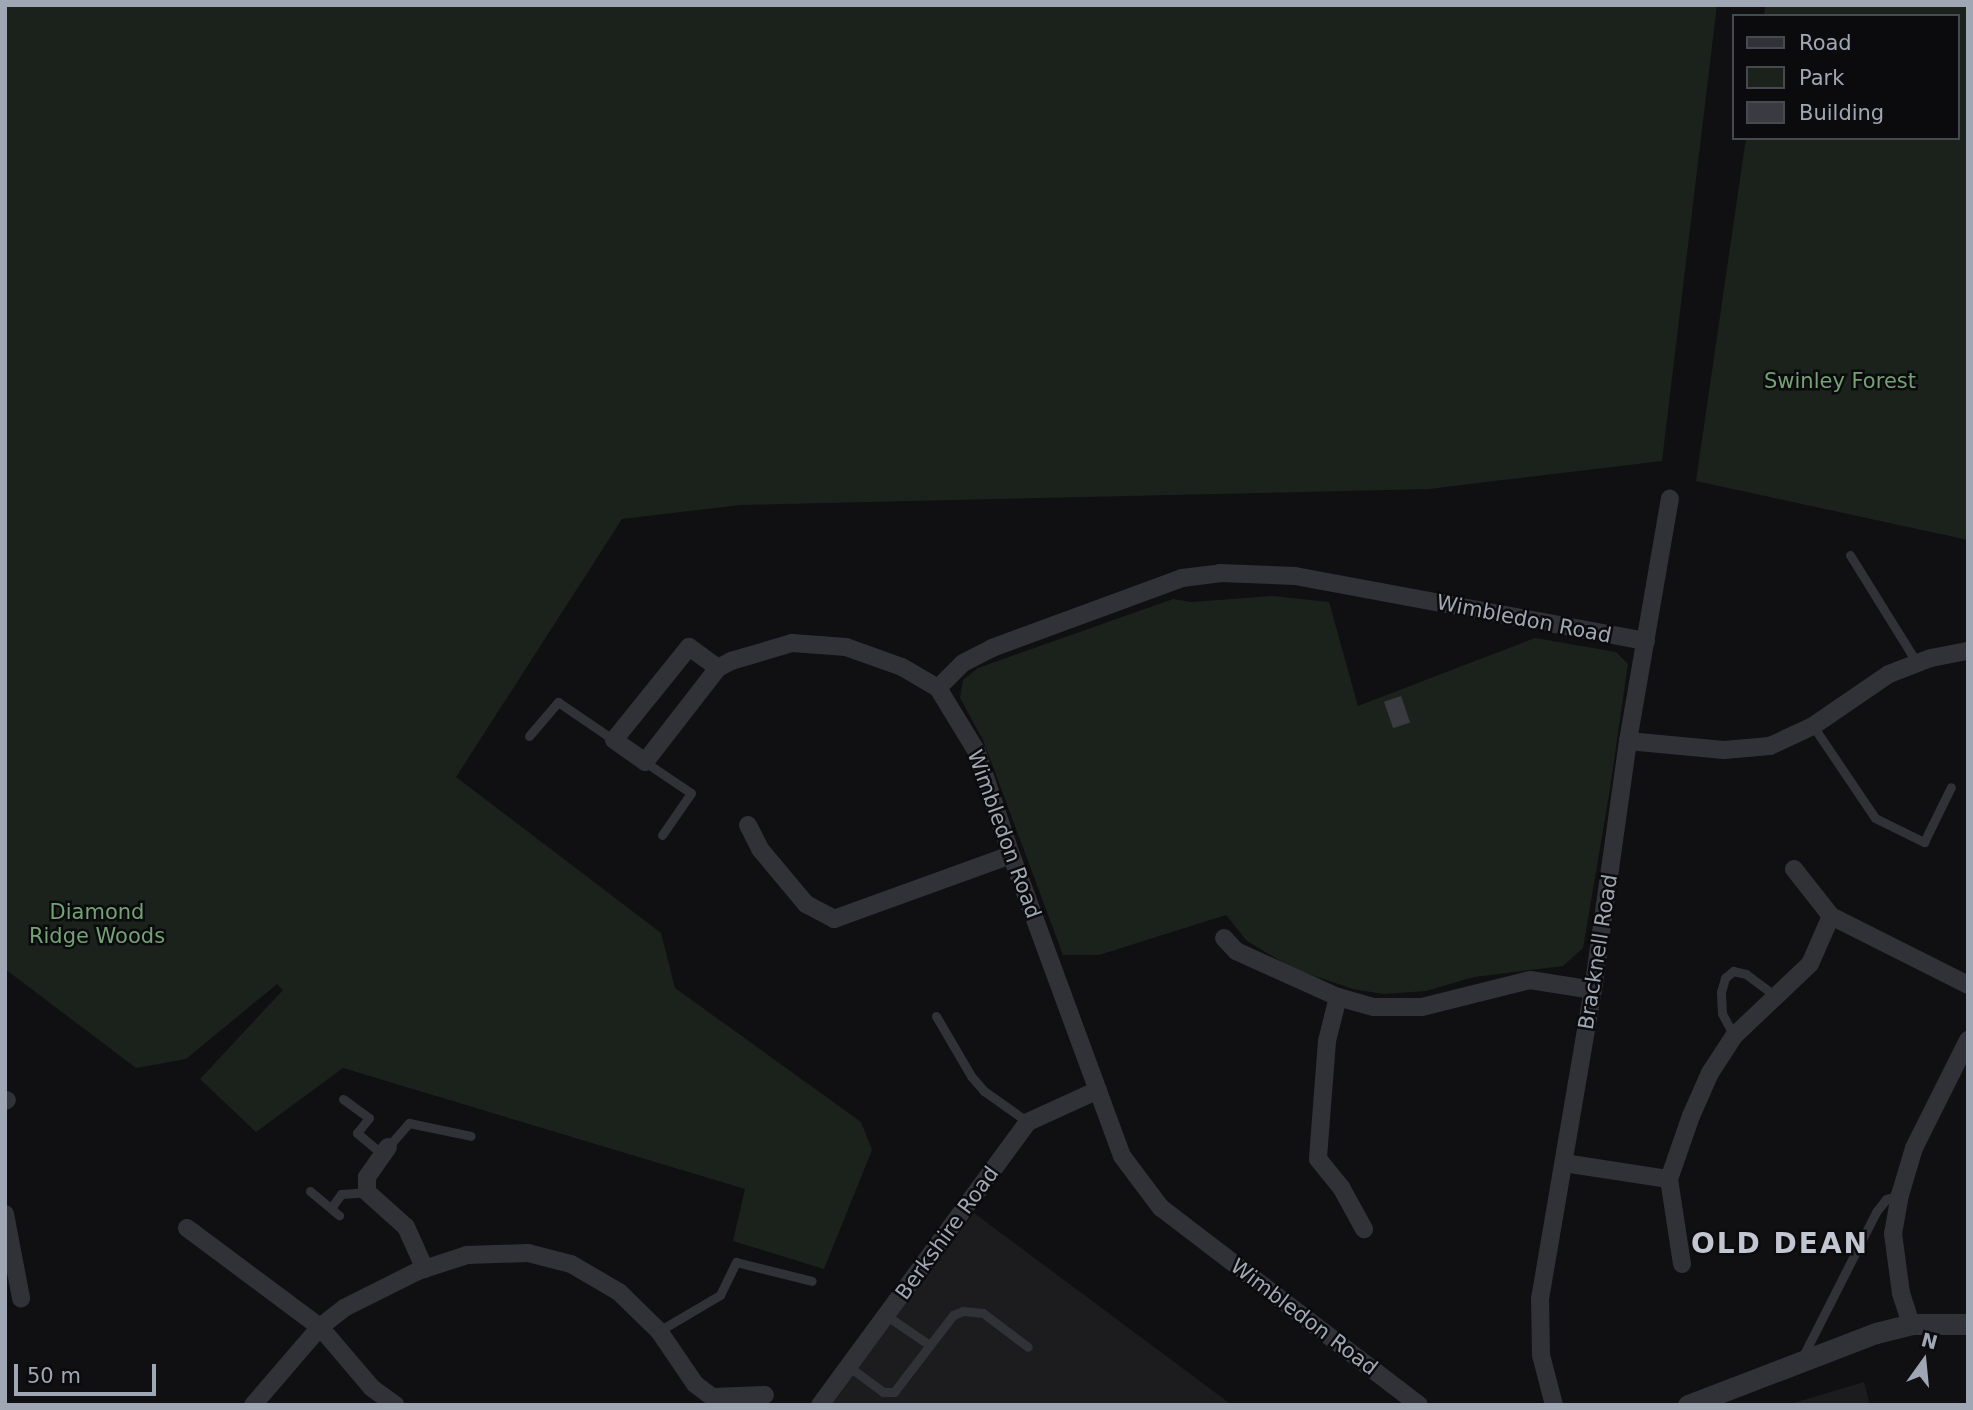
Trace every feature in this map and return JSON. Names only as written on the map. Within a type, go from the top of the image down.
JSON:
[{"type":"street","name":"Bracknell Road","points":[[1554,1405],[1541,1355],[1540,1299],[1593,990],[1629,741],[1670,499]]},
{"type":"street","name":"Wimbledon Road","points":[[1419,1405],[1161,1208],[1122,1156],[1011,855],[977,752],[938,688],[963,663],[992,648],[1182,578],[1220,573],[1295,576],[1646,641]]},
{"type":"street","points":[[718,668],[689,647],[614,740],[645,762],[718,668],[731,661],[792,643],[846,646],[902,667],[938,688]]},
{"type":"street","points":[[1629,741],[1724,750],[1770,746],[1813,726],[1889,674],[1917,663],[1968,651]]},
{"type":"street","points":[[748,825],[760,849],[806,904],[834,919],[1011,855]]},
{"type":"street","points":[[1794,869],[1832,916],[1968,985]]},
{"type":"street","points":[[1682,1265],[1669,1178],[1710,1073],[1734,1036],[1810,964],[1832,916]]},
{"type":"street","points":[[1223,938],[1236,951],[1338,997],[1374,1007],[1422,1007],[1530,980],[1593,990]]},
{"type":"street","points":[[1338,997],[1328,1041],[1318,1159],[1342,1189],[1364,1229]]},
{"type":"street","points":[[1911,1324],[1901,1293],[1893,1234],[1900,1195],[1914,1148],[1968,1040]]},
{"type":"street","name":"Berkshire Road","points":[[820,1405],[1028,1122],[1098,1090]]},
{"type":"street","points":[[385,1151],[367,1177],[367,1192],[399,1217],[425,1269]]},
{"type":"street","points":[[1564,1163],[1669,1178]]},
{"type":"street","points":[[5,1213],[21,1298]]},
{"type":"street","points":[[187,1228],[320,1327],[372,1388],[395,1405]]},
{"type":"street","points":[[253,1405],[320,1327],[344,1308],[425,1269],[467,1255],[528,1253],[571,1264],[619,1292],[659,1331],[695,1384],[718,1401],[765,1395]]},
{"type":"street","points":[[1688,1405],[1876,1333],[1911,1324],[1968,1324]]},
{"type":"lane","points":[[1850,555],[1917,663]]},
{"type":"lane","points":[[529,736],[558,702],[614,740]]},
{"type":"lane","points":[[1813,726],[1875,818],[1924,842],[1951,788]]},
{"type":"lane","points":[[645,762],[691,793],[662,835]]},
{"type":"lane","points":[[1734,1036],[1722,1013],[1720,992],[1726,978],[1733,971],[1746,974],[1777,997]]},
{"type":"lane","points":[[936,1016],[971,1076],[984,1091],[1028,1122]]},
{"type":"lane","points":[[343,1099],[369,1118],[357,1133],[385,1151],[409,1123],[471,1136]]},
{"type":"lane","points":[[310,1191],[335,1212],[341,1194],[367,1192]]},
{"type":"lane","points":[[1800,1363],[1876,1212],[1886,1199],[1900,1195]]},
{"type":"lane","points":[[659,1331],[720,1295],[736,1262],[812,1281]]},
{"type":"lane","points":[[848,1366],[889,1394],[902,1382],[928,1344],[953,1315],[975,1311],[983,1313],[1028,1347]]},
{"type":"lane","points":[[887,1316],[928,1344]]},
{"type":"shaded area","points":[[974,1213],[1232,1405],[828,1405]]},
{"type":"shaded area","points":[[1864,1382],[1870,1405],[1787,1405]]},
{"type":"green space","name":"Diamond Ridge Woods","points":[[5,5],[1717,5],[1662,461],[1429,489],[740,505],[622,519],[456,777],[661,933],[675,988],[861,1122],[872,1150],[824,1269],[733,1241],[745,1189],[343,1068],[256,1132],[200,1079],[283,990],[277,984],[186,1059],[136,1068],[5,969]]},
{"type":"green space","name":"Swinley Forest","points":[[1765,5],[1968,5],[1968,540],[1696,481],[1746,140],[1959,140],[1959,14],[1764,14]]},
{"type":"green space","points":[[1273,596],[1329,602],[1358,706],[1535,638],[1616,652],[1628,664],[1583,948],[1563,966],[1474,977],[1426,991],[1383,994],[1353,989],[1294,969],[1247,941],[1226,915],[1099,955],[1063,955],[983,740],[960,698],[963,680],[978,668],[1173,599],[1192,602]]},
{"type":"building","points":[[1401,696],[1410,722],[1393,728],[1384,702]]},
{"type":"district","name":"OLD DEAN","points":[[1780,1244]]}]
